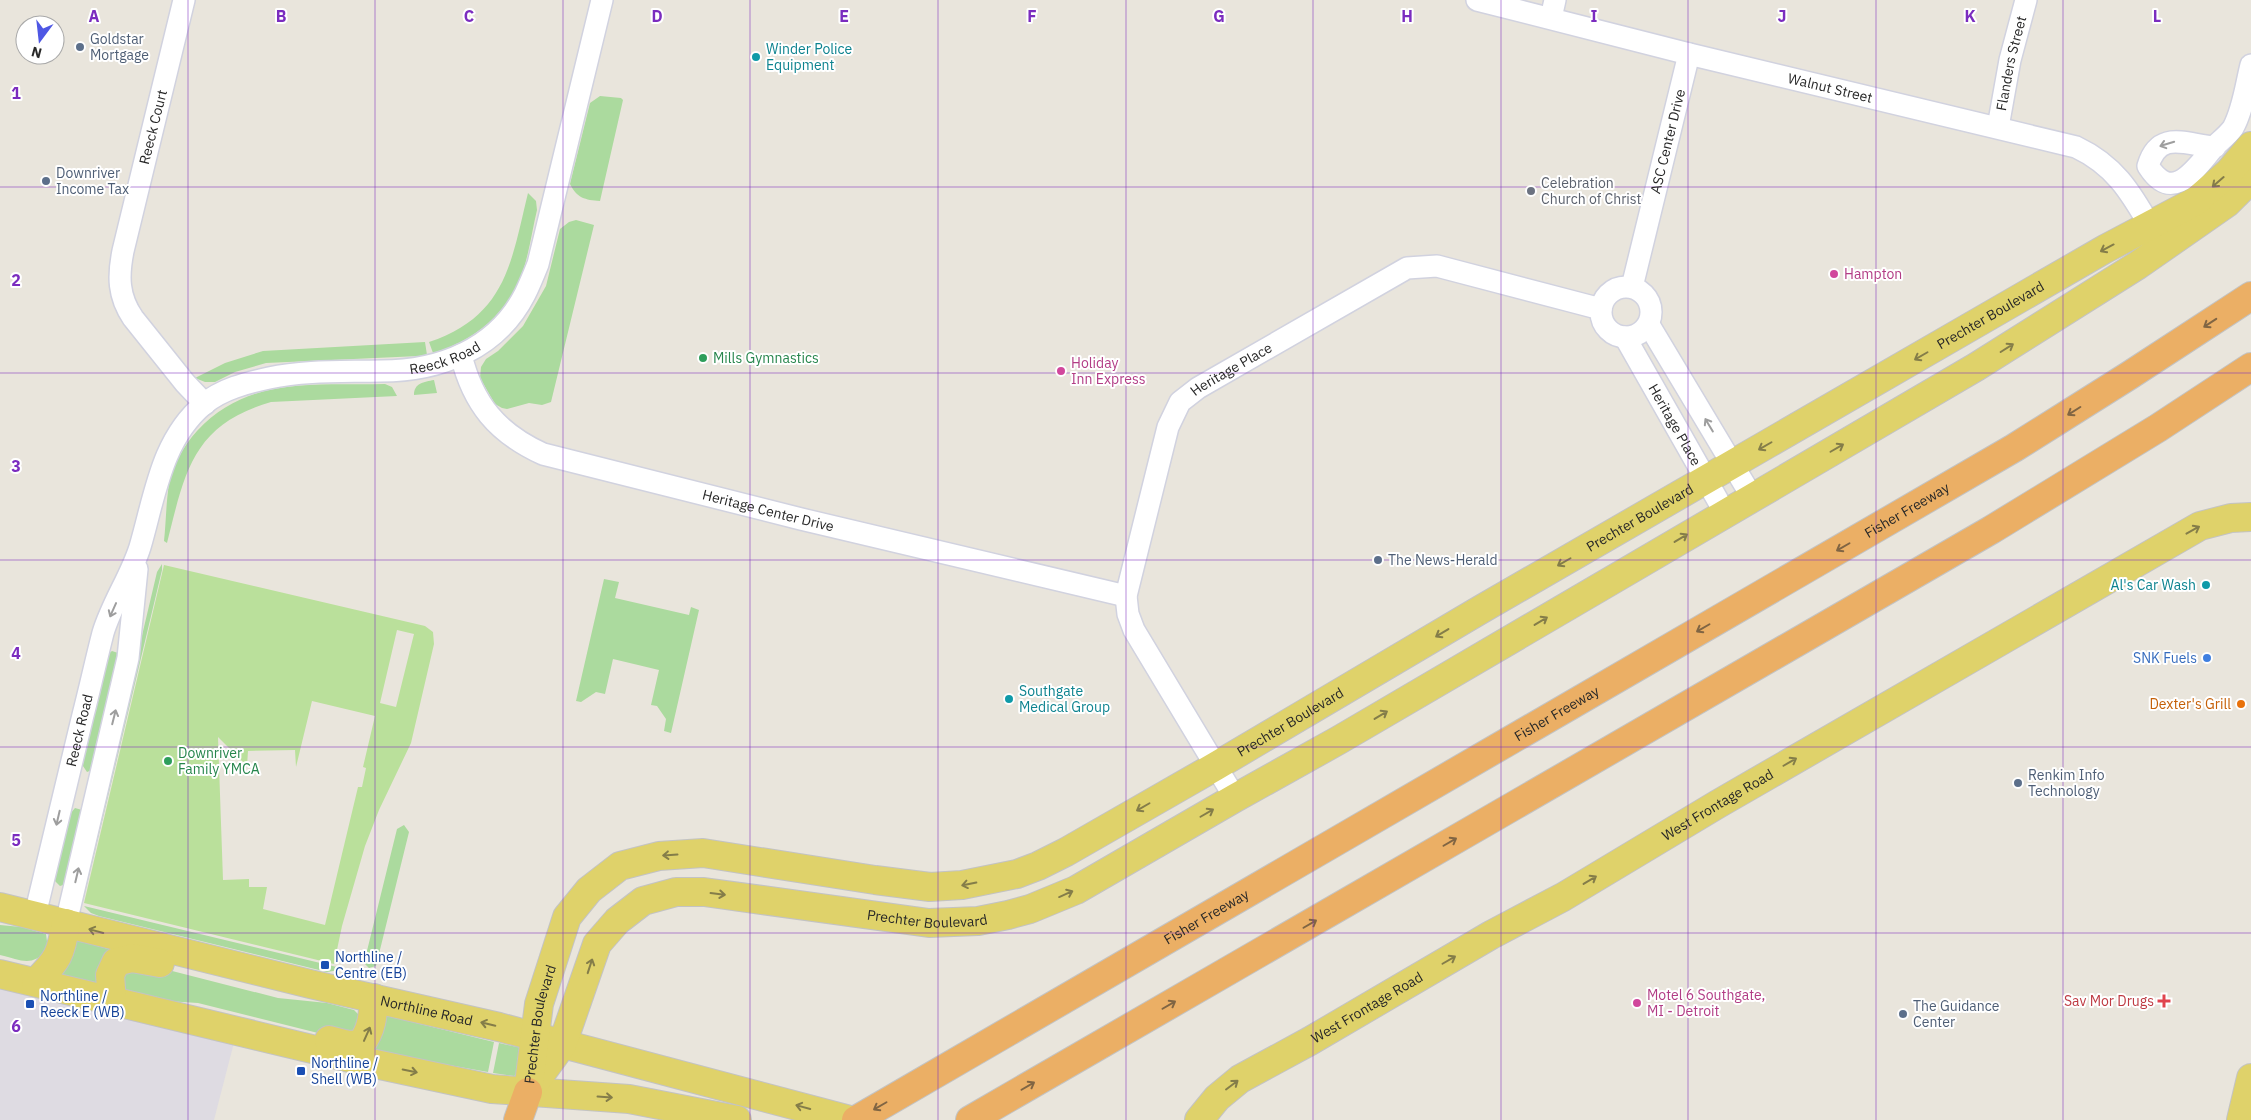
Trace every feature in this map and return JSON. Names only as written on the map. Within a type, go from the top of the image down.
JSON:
[{"type":"highway","name":"Fisher Freeway","points":[[856,1120],[2014,448],[2251,296]]},
{"type":"highway","points":[[978,1115],[1990,530],[2158,428],[2251,367]]},
{"type":"highway","points":[[518,1120],[528,1092]]},
{"type":"main road","name":"Prechter Boulevard","points":[[528,1092],[539,1004],[567,917],[589,890],[620,866],[659,856],[703,853],[906,885],[962,885],[1017,874],[1066,852],[1732,464],[2105,249],[2196,200],[2229,172],[2251,146]]},
{"type":"main road","name":"Prechter Boulevard","points":[[528,1092],[562,1045],[597,944],[616,921],[643,901],[676,892],[704,892],[929,924],[978,921],[1030,909],[1076,890],[1234,798],[1339,740],[1724,512],[1976,367],[2138,265],[2227,204],[2251,179]]},
{"type":"main road","points":[[1960,334],[1976,367]]},
{"type":"main road","points":[[1876,382],[1891,387],[1896,397],[1894,414]]},
{"type":"main road","points":[[1798,427],[1796,445],[1801,456],[1811,463]]},
{"type":"main road","name":"West Frontage Road","points":[[1199,1120],[1217,1098],[1240,1079],[1310,1041],[1491,935],[1563,897],[1960,663],[2200,526],[2231,518],[2251,517]]},
{"type":"main road","points":[[1480,610],[1493,612],[1502,620],[1504,634],[1499,645]]},
{"type":"main road","points":[[1339,740],[1322,734],[1319,728],[1324,717],[1391,678],[1404,656]]},
{"type":"main road","points":[[774,901],[785,892],[787,885],[786,877],[778,865]]},
{"type":"main road","points":[[1017,874],[1013,884],[1014,897],[1017,903],[1030,909]]},
{"type":"main road","name":"Northline Road","points":[[12,911],[535,1037],[850,1120]]},
{"type":"main road","points":[[36,982],[55,963],[63,943],[66,923]]},
{"type":"main road","points":[[112,1000],[110,975],[113,967],[116,962],[132,958],[141,958],[273,991],[330,989]]},
{"type":"main road","points":[[0,974],[492,1089],[629,1099],[737,1120]]},
{"type":"main road","points":[[172,1015],[202,1010],[348,1045],[361,1044],[368,1036],[373,1018],[374,998]]},
{"type":"main road","points":[[2241,1120],[2251,1078]]},
{"type":"street","name":"Reeck Court","points":[[184,0],[123,251],[118,280],[126,308],[132,318],[185,383],[205,404]]},
{"type":"street","name":"Reeck Road","points":[[12,911],[66,787],[104,631],[139,549],[159,475],[169,450],[183,427],[205,404],[233,388],[280,375],[328,370],[406,370],[437,364],[462,355],[483,344],[506,322],[525,294],[538,264],[602,0]]},
{"type":"street","name":"Walnut Street","points":[[1477,0],[1553,9],[1689,54],[2054,140],[2089,153],[2105,164],[2118,176],[2150,226]]},
{"type":"street","name":"Flanders Street","points":[[1998,127],[2010,60],[2026,0]]},
{"type":"street","name":"ASC Center Drive","points":[[1632,287],[1689,54]]},
{"type":"street","points":[[2215,147],[2232,129],[2237,118],[2251,65]]},
{"type":"street","name":"Heritage Place","points":[[1234,798],[1133,628],[1128,614],[1126,596],[1168,427],[1180,402],[1198,388],[1406,268],[1437,266],[1601,309],[1605,326],[1618,336],[1625,337],[1724,512]]},
{"type":"street","points":[[1601,309],[1608,295],[1614,289],[1632,287],[1645,295],[1652,309],[1649,325],[1634,336],[1625,337]]},
{"type":"street","name":"Heritage Place","points":[[1649,325],[1752,496]]},
{"type":"street","name":"Heritage Center Drive","points":[[462,355],[469,382],[488,414],[513,438],[543,454],[801,519],[1126,596]]},
{"type":"street","name":"Reeck Road","points":[[66,923],[128,658],[139,549]]},
{"type":"street","points":[[66,787],[96,792]]},
{"type":"shaded area","points":[[0,974],[237,1031],[214,1120],[0,1120]]},
{"type":"green space","points":[[600,96],[621,98],[623,100],[600,201],[582,197],[570,184],[590,103]]},
{"type":"green space","points":[[528,193],[536,201],[537,210],[527,259],[516,288],[508,302],[498,314],[475,334],[461,342],[433,353],[429,342],[455,331],[475,318],[490,302],[501,284],[510,264]]},
{"type":"green space","points":[[576,220],[594,225],[551,402],[542,405],[529,403],[507,409],[502,408],[495,404],[480,378],[481,367],[486,359],[498,351],[523,326],[546,286],[560,229],[569,222]]},
{"type":"green space","points":[[425,342],[427,355],[266,363],[235,372],[215,382],[205,382],[195,378],[225,363],[263,351]]},
{"type":"green space","points":[[434,380],[437,393],[414,395],[416,388],[423,382]]},
{"type":"green space","points":[[385,384],[392,387],[397,396],[271,402],[245,412],[224,424],[208,438],[196,454],[180,494],[167,543],[164,541],[168,491],[173,470],[183,449],[192,437],[217,413],[239,400],[261,392],[285,387]]},
{"type":"green space","points":[[162,564],[83,901],[82,890],[157,572]]},
{"type":"green space","name":"Downriver Family YMCA","points":[[164,565],[425,626],[433,632],[434,644],[411,743],[379,810],[365,846],[342,926],[334,964],[84,903]],"holes":[[[397,630],[414,634],[396,707],[380,703]],[[312,701],[375,716],[363,767],[366,768],[362,787],[358,787],[325,925],[263,909],[267,887],[249,887],[249,879],[223,880],[218,737],[247,766],[248,751],[295,750],[296,767]]]},
{"type":"green space","points":[[604,579],[619,582],[615,598],[689,615],[691,607],[699,610],[671,733],[664,731],[666,719],[657,706],[651,705],[659,670],[613,659],[605,694],[596,692],[581,702],[576,701]]},
{"type":"green space","points":[[112,651],[118,653],[92,770],[87,772],[81,763],[108,654]]},
{"type":"green space","points":[[75,808],[82,810],[66,884],[60,886],[55,881],[55,877],[70,814]]},
{"type":"green space","points":[[404,825],[409,832],[376,966],[369,968],[364,963],[397,829]]},
{"type":"green space","points":[[84,906],[345,969],[327,972],[99,916],[91,913]]},
{"type":"green space","points":[[0,925],[21,927],[46,934],[48,949],[31,961],[0,955]]},
{"type":"green space","points":[[72,939],[112,950],[97,987],[58,976]]},
{"type":"green space","points":[[141,963],[278,998],[327,1003],[354,1010],[359,1015],[357,1031],[342,1039],[198,1003],[151,1000],[126,994],[122,978],[124,970]]},
{"type":"green space","points":[[383,1015],[494,1042],[488,1072],[376,1052],[371,1048]]},
{"type":"green space","points":[[499,1043],[522,1048],[518,1074],[514,1076],[493,1073]]},
{"type":"place","name":"Goldstar Mortgage","points":[[80,47]]},
{"type":"place","name":"Winder Police Equipment","points":[[756,57]]},
{"type":"place","name":"Downriver Income Tax","points":[[46,181]]},
{"type":"place","name":"Celebration Church of Christ","points":[[1531,191]]},
{"type":"place","name":"Hampton","points":[[1834,274]]},
{"type":"place","name":"Mills Gymnastics","points":[[703,358]]},
{"type":"place","name":"Holiday Inn Express","points":[[1061,371]]},
{"type":"place","name":"The News-Herald","points":[[1378,560]]},
{"type":"place","name":"Al's Car Wash","points":[[2206,585]]},
{"type":"place","name":"SNK Fuels","points":[[2207,658]]},
{"type":"place","name":"Southgate Medical Group","points":[[1009,699]]},
{"type":"place","name":"Dexter's Grill","points":[[2241,704]]},
{"type":"place","name":"Downriver Family YMCA","points":[[168,761]]},
{"type":"place","name":"Renkim Info Technology","points":[[2018,783]]},
{"type":"place","name":"Northline / Centre (EB)","points":[[325,965]]},
{"type":"place","name":"Sav Mor Drugs","points":[[2164,1001]]},
{"type":"place","name":"Motel 6 Southgate, MI - Detroit","points":[[1637,1003]]},
{"type":"place","name":"Northline / Reeck E (WB)","points":[[30,1004]]},
{"type":"place","name":"The Guidance Center","points":[[1903,1014]]},
{"type":"place","name":"Northline / Shell (WB)","points":[[301,1071]]}]
